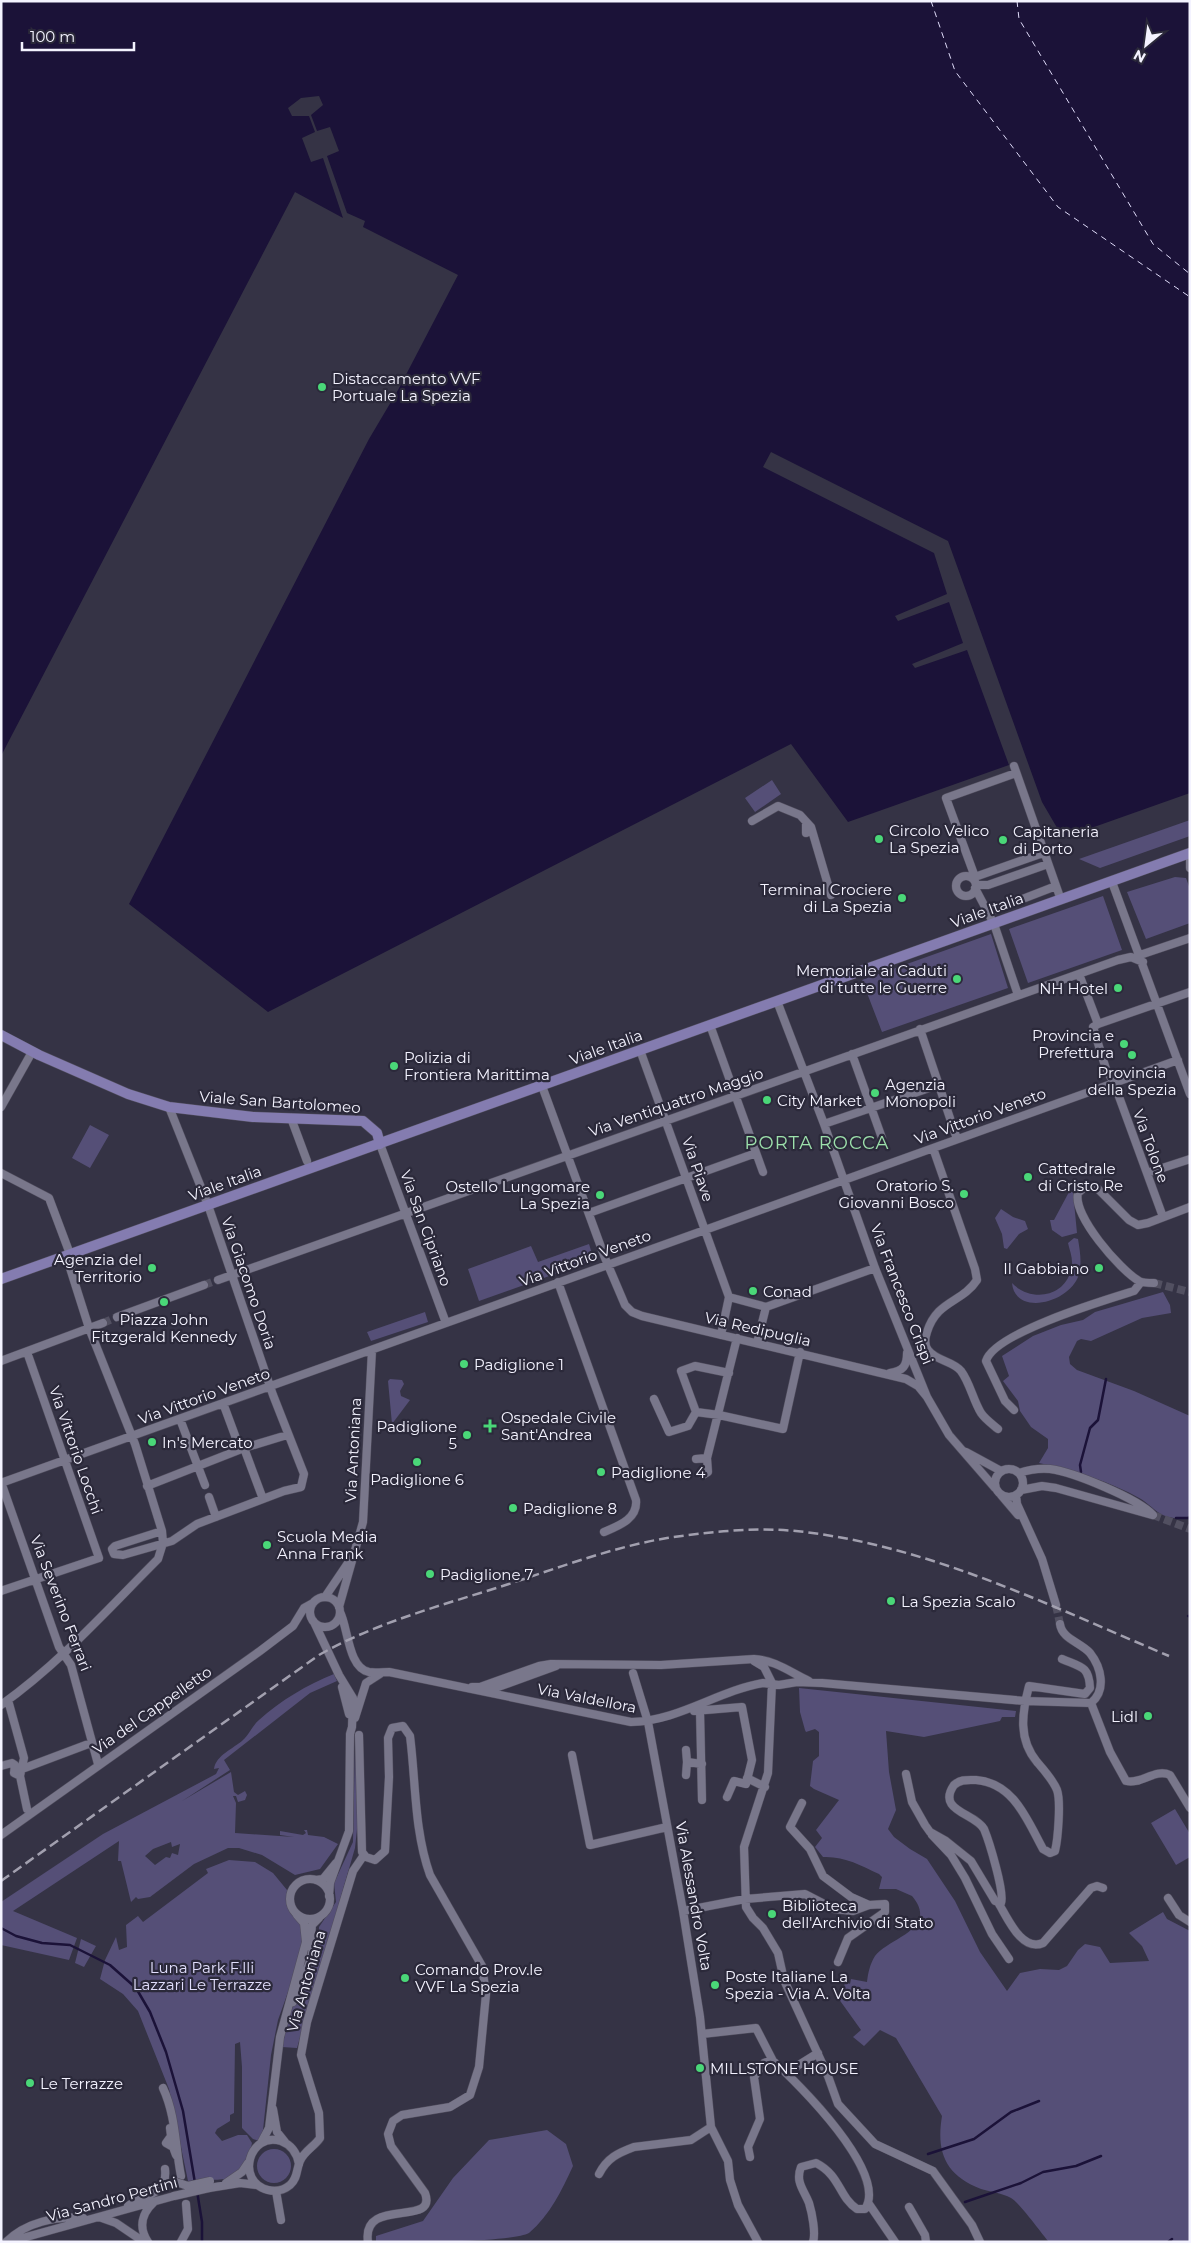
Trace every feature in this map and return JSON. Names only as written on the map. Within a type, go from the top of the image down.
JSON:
[{"type":"main road","name":"Viale Italia","points":[[1,1279],[1112,882],[1152,868],[1189,860]]},
{"type":"main road","name":"Viale San Bartolomeo","points":[[1,1035],[32,1052],[128,1094],[169,1107],[253,1117],[362,1121],[377,1133],[380,1144]]},
{"type":"street","points":[[1018,995],[994,924],[974,882],[946,798],[1015,770],[1061,900]]},
{"type":"street","points":[[752,821],[778,806],[800,815],[811,828],[831,894]]},
{"type":"street","points":[[806,822],[806,833]]},
{"type":"street","points":[[809,851],[818,848]]},
{"type":"street","points":[[974,882],[1043,853]]},
{"type":"street","points":[[974,882],[988,885],[1048,864]]},
{"type":"street","points":[[1112,882],[1190,1094]]},
{"type":"street","points":[[989,912],[1056,886]]},
{"type":"street","points":[[1141,959],[1190,938]]},
{"type":"street","name":"Via Ventiquattro Maggio","points":[[218,1280],[406,1211],[804,1072],[920,1029],[1131,956],[1141,959]]},
{"type":"street","name":"Via Tolone","points":[[1079,974],[1106,1069],[1114,1083],[1163,1217]]},
{"type":"street","points":[[1095,1026],[1190,992]]},
{"type":"street","name":"Via Francesco Crispi","points":[[778,1001],[875,1268],[927,1397],[949,1435],[995,1488]]},
{"type":"street","points":[[710,1025],[763,1172]]},
{"type":"street","points":[[920,1029],[957,1139]]},
{"type":"street","name":"Via Piave","points":[[640,1050],[728,1298]]},
{"type":"street","points":[[1,1107],[32,1052]]},
{"type":"street","points":[[852,1054],[882,1138]]},
{"type":"street","name":"Via Vittorio Veneto","points":[[1,1483],[1178,1060]]},
{"type":"street","points":[[542,1086],[608,1264]]},
{"type":"street","points":[[824,1124],[846,1115],[938,1086]]},
{"type":"street","name":"Via Giacomo Doria","points":[[169,1107],[208,1205],[287,1435],[304,1474],[301,1488],[291,1489],[263,1499]]},
{"type":"street","points":[[291,1118],[307,1161]]},
{"type":"street","name":"Via San Cipriano","points":[[380,1144],[446,1323]]},
{"type":"street","points":[[933,1148],[975,1269],[977,1280],[972,1289],[945,1304],[936,1313],[928,1328],[925,1343],[928,1350],[936,1357],[961,1370],[982,1414],[998,1429]]},
{"type":"street","points":[[589,1212],[756,1153]]},
{"type":"street","points":[[1146,1173],[1190,1159]]},
{"type":"street","points":[[1,1173],[49,1198],[74,1262],[70,1268],[89,1328],[132,1436],[162,1531],[164,1543],[158,1560],[64,1652],[5,1702],[24,1758],[21,1772],[27,1809]]},
{"type":"street","points":[[1154,1283],[1141,1282],[1114,1259],[1092,1230],[1078,1204],[1078,1193],[1086,1186],[1096,1187],[1133,1223],[1143,1225],[1190,1207]]},
{"type":"street","name":"Via Redipuglia","points":[[608,1264],[625,1305],[632,1312],[642,1316],[888,1374],[911,1381],[927,1397]]},
{"type":"street","points":[[721,1335],[728,1298],[766,1306],[875,1268]]},
{"type":"street","points":[[558,1282],[636,1500],[635,1512],[631,1518],[604,1532]]},
{"type":"street","points":[[1014,1410],[1005,1401],[986,1361],[992,1349],[1045,1322],[1134,1291],[1141,1282]]},
{"type":"street","points":[[117,1318],[201,1286]]},
{"type":"street","points":[[757,1343],[766,1306]]},
{"type":"street","points":[[1,1361],[103,1323]]},
{"type":"street","points":[[703,1475],[708,1472],[707,1458],[737,1338]]},
{"type":"street","name":"Via Antoniana","points":[[340,1610],[364,1522],[372,1350]]},
{"type":"street","points":[[888,1374],[903,1368],[907,1363],[907,1351]]},
{"type":"street","name":"Via Vittorio Locchi","points":[[27,1352],[99,1558],[35,1579]]},
{"type":"street","points":[[696,1412],[719,1414],[783,1429],[800,1352]]},
{"type":"street","points":[[654,1400],[669,1432],[688,1426],[696,1412],[681,1371],[695,1366],[729,1373]]},
{"type":"street","points":[[162,1531],[115,1546],[112,1550],[116,1556],[172,1541],[197,1524],[263,1499],[223,1403]]},
{"type":"street","points":[[180,1419],[204,1485]]},
{"type":"street","points":[[147,1486],[242,1448],[287,1435]]},
{"type":"street","name":"Via Francesco Crispi","points":[[962,1450],[1002,1471]]},
{"type":"street","points":[[696,1459],[707,1458]]},
{"type":"street","points":[[1001,1495],[1009,1497],[1042,1486],[1056,1488],[1153,1515],[1133,1501],[1073,1476],[1050,1469],[1028,1470],[1018,1473]]},
{"type":"street","points":[[1024,1522],[995,1488],[995,1479],[1002,1471],[1012,1470],[1018,1473],[1023,1481],[1017,1504],[1042,1559],[1056,1605]]},
{"type":"street","name":"Via Severino Ferrari","points":[[1,1483],[59,1647],[71,1664],[98,1764]]},
{"type":"street","points":[[209,1496],[216,1517]]},
{"type":"street","name":"Via Antoniana","points":[[325,1597],[356,1550]]},
{"type":"street","points":[[1,1590],[35,1579]]},
{"type":"street","points":[[314,1622],[328,1626],[336,1622],[340,1610],[334,1600],[325,1597],[313,1603],[311,1613],[314,1622],[328,1646],[346,1698],[354,1731],[361,1848],[364,1855],[375,1860],[382,1855],[386,1848],[389,1777],[388,1738],[392,1728],[403,1726],[410,1736],[417,1830],[423,1855],[430,1875],[482,1966],[486,1994],[479,2067],[470,2095],[450,2107],[402,2115],[393,2121],[388,2134],[391,2146],[425,2194],[427,2198],[425,2204],[414,2213],[385,2215],[375,2219],[367,2230],[368,2242]]},
{"type":"street","name":"Via del Cappelletto","points":[[1,1835],[98,1764],[276,1639],[293,1626],[304,1608],[313,1603]]},
{"type":"street","name":"Via Valdellora","points":[[340,1610],[351,1653],[360,1667],[367,1672],[389,1672],[614,1720],[648,1722],[689,1710],[755,1684],[772,1683],[813,1683],[1025,1701],[1091,1703]]},
{"type":"street","points":[[1060,1624],[1063,1633],[1090,1654],[1098,1667],[1102,1687],[1091,1703],[1110,1752],[1126,1781],[1132,1782],[1164,1772],[1170,1774],[1190,1808]]},
{"type":"street","points":[[328,1626],[328,1646]]},
{"type":"street","points":[[999,1904],[1002,1901],[1001,1889],[983,1828],[955,1808],[951,1803],[950,1795],[954,1785],[965,1780],[996,1785],[1016,1801],[1043,1850],[1050,1853],[1055,1851],[1059,1799],[1056,1788],[1032,1756],[1023,1739],[1025,1701],[1029,1686],[1085,1694],[1090,1688],[1090,1675],[1086,1669],[1062,1659]]},
{"type":"street","points":[[751,1660],[761,1664],[769,1674],[772,1683],[772,1706],[770,1761],[765,1787],[744,1848],[745,1899],[749,1913],[763,1928],[778,1953],[784,1980],[818,2053],[838,2104],[874,2144],[933,2171],[972,2225],[980,2242]]},
{"type":"street","name":"Via Valdellora","points":[[462,1687],[480,1687],[536,1667],[558,1665],[684,1664],[751,1660],[766,1660],[813,1683]]},
{"type":"street","name":"Via Valdellora","points":[[486,1692],[516,1683],[558,1665]]},
{"type":"street","points":[[769,1674],[772,1668],[778,1665]]},
{"type":"street","name":"Via Valdellora","points":[[526,1700],[516,1694],[517,1678],[533,1671],[536,1667]]},
{"type":"street","points":[[772,1706],[777,1691],[788,1677],[788,1670]]},
{"type":"street","points":[[342,1854],[323,1879],[302,1881],[292,1889],[290,1900],[298,1915],[310,1919],[319,1918],[328,1907],[330,1883],[342,1854],[349,1831],[356,1698],[366,1683],[375,1676],[389,1672]]},
{"type":"street","name":"Via Alessandro Volta","points":[[633,1673],[648,1722],[683,1911],[702,2034],[711,2127],[728,2161],[730,2180],[738,2205],[758,2242]]},
{"type":"street","points":[[340,1679],[356,1698]]},
{"type":"street","points":[[755,1684],[766,1693],[772,1706]]},
{"type":"street","points":[[689,1710],[742,1707],[752,1760],[746,1784],[734,1781],[727,1797]]},
{"type":"street","points":[[700,1710],[702,1800]]},
{"type":"street","points":[[1,1766],[12,1763],[15,1765],[14,1773],[21,1772],[91,1743]]},
{"type":"street","points":[[686,1750],[686,1775]]},
{"type":"street","points":[[572,1755],[590,1845],[668,1827]]},
{"type":"street","points":[[687,1762],[702,1764]]},
{"type":"street","points":[[906,1774],[912,1802],[930,1832],[951,1855],[965,1878],[992,1934],[1010,1959]]},
{"type":"street","points":[[747,1778],[765,1787]]},
{"type":"street","points":[[802,1803],[790,1827],[810,1849],[823,1876],[851,1898],[869,1905]]},
{"type":"street","points":[[930,1832],[971,1861],[1019,1935],[1029,1944],[1036,1946],[1043,1943],[1091,1888],[1097,1886],[1103,1888]]},
{"type":"street","name":"Via Antoniana","points":[[314,2145],[322,2133],[301,2054],[307,2022],[353,1871],[364,1855]]},
{"type":"street","points":[[316,1880],[325,1886],[330,1896]]},
{"type":"street","points":[[683,1911],[745,1899],[805,1894],[834,1909],[853,1912],[869,1905],[885,1904],[885,1912],[848,1938],[838,1962]]},
{"type":"street","points":[[1168,1898],[1179,1915],[1190,1922]]},
{"type":"street","name":"Via Antoniana","points":[[261,2143],[267,2134],[272,2105],[276,2059],[288,2006],[306,1942],[304,1923],[298,1915]]},
{"type":"street","name":"Via Antoniana","points":[[288,2006],[310,1947],[312,1925],[319,1918]]},
{"type":"street","points":[[702,2034],[756,2028],[773,2062],[786,2073],[834,2127],[854,2153],[868,2181],[871,2197],[865,2209],[857,2210],[848,2203],[840,2185],[825,2168],[816,2163],[801,2167],[798,2174],[799,2182],[809,2203],[815,2236],[813,2242]]},
{"type":"street","points":[[786,2073],[818,2053]]},
{"type":"street","points":[[750,2157],[748,2147],[760,2119],[754,2077],[764,2064],[773,2062]]},
{"type":"street","points":[[178,2159],[173,2147],[166,2143],[171,2136],[163,2088],[170,2103],[175,2128],[178,2159],[178,2179]]},
{"type":"street","name":"Via Antoniana","points":[[272,2105],[277,2132],[289,2146]]},
{"type":"street","points":[[599,2174],[609,2159],[625,2150],[634,2147],[691,2140],[711,2127]]},
{"type":"street","points":[[278,2140],[289,2146],[304,2149],[314,2145],[301,2159],[294,2180],[288,2186],[276,2191],[264,2189],[257,2185],[249,2171],[248,2163],[255,2148],[261,2143],[278,2140]]},
{"type":"street","points":[[289,2146],[299,2164]]},
{"type":"street","name":"Via Sandro Pertini","points":[[223,2184],[242,2172],[248,2163]]},
{"type":"street","points":[[125,2209],[132,2202],[159,2191],[166,2170],[188,2186],[209,2184]]},
{"type":"street","name":"Via Sandro Pertini","points":[[7,2242],[174,2196],[209,2184],[257,2185]]},
{"type":"street","points":[[276,2191],[281,2220]]},
{"type":"street","points":[[148,2242],[142,2222],[145,2214],[155,2201]]},
{"type":"street","points":[[181,2242],[188,2229],[186,2204]]},
{"type":"street","points":[[869,2204],[895,2242]]},
{"type":"street","points":[[909,2207],[925,2235],[926,2242]]},
{"type":"street","points":[[97,2217],[116,2223],[144,2242]]},
{"type":"green space","points":[[772,780],[781,794],[755,812],[745,798]]},
{"type":"green space","points":[[1190,820],[1190,836],[1100,868],[1079,859]]},
{"type":"green space","points":[[1175,877],[1186,878],[1190,889],[1190,923],[1146,939],[1127,892]]},
{"type":"green space","points":[[1103,896],[1122,950],[1028,983],[1009,929]]},
{"type":"green space","points":[[991,934],[1008,988],[882,1032],[862,980]]},
{"type":"green space","points":[[90,1125],[109,1135],[90,1168],[72,1158]]},
{"type":"green space","points":[[1069,1192],[1073,1192],[1077,1233],[1062,1237],[1052,1230],[1050,1220],[1054,1220]]},
{"type":"green space","points":[[1001,1209],[1013,1217],[1025,1221],[1028,1229],[1019,1234],[1007,1249],[1004,1248],[1002,1234],[995,1218]]},
{"type":"green space","points":[[1074,1238],[1078,1239],[1080,1270],[1074,1284],[1066,1292],[1055,1299],[1032,1303],[1023,1300],[1015,1294],[1012,1283],[1019,1289],[1037,1295],[1046,1294],[1061,1287],[1071,1270],[1072,1259],[1068,1243]]},
{"type":"green space","points":[[589,1244],[594,1260],[479,1301],[468,1269],[531,1246],[538,1262]]},
{"type":"green space","points":[[1163,1292],[1170,1305],[1171,1313],[1142,1318],[1091,1341],[1081,1339],[1077,1341],[1069,1357],[1070,1364],[1077,1370],[1134,1391],[1190,1416],[1190,1516],[1180,1518],[1163,1515],[1141,1499],[1104,1482],[1079,1473],[1039,1463],[1048,1448],[1048,1439],[1031,1427],[1020,1411],[1018,1401],[1003,1381],[1009,1376],[1002,1356],[1033,1336],[1061,1325],[1083,1320],[1095,1312]]},
{"type":"green space","points":[[425,1312],[428,1322],[371,1341],[367,1332]]},
{"type":"green space","points":[[390,1379],[402,1380],[404,1384],[400,1391],[401,1396],[410,1400],[392,1424],[388,1381]]},
{"type":"green space","points":[[334,1674],[337,1681],[310,1693],[224,1760],[230,1770],[182,1801],[231,1772],[234,1792],[238,1795],[245,1791],[247,1795],[245,1800],[238,1802],[236,1796],[233,1796],[236,1803],[235,1833],[294,1837],[280,1835],[280,1831],[303,1835],[306,1833],[304,1830],[307,1830],[308,1835],[324,1837],[338,1844],[320,1869],[295,1875],[262,1855],[239,1848],[228,1848],[194,1864],[150,1897],[138,1899],[136,1897],[131,1902],[121,1861],[118,1861],[119,1841],[13,1911],[77,1938],[69,1960],[1,1945],[1,1902],[103,1834],[216,1774],[219,1768],[214,1769],[218,1760],[245,1738],[259,1720],[285,1700]],"holes":[[[171,1842],[172,1847],[180,1844],[178,1855],[172,1853],[170,1858],[166,1857],[155,1865],[145,1856],[153,1849]]]},
{"type":"green space","points":[[799,1688],[1016,1711],[1015,1717],[1002,1717],[1000,1721],[924,1737],[886,1731],[889,1772],[896,1810],[888,1829],[894,1837],[927,1859],[955,1901],[980,1952],[1007,1991],[1020,1973],[1040,1969],[1059,1970],[1067,1966],[1078,1950],[1085,1944],[1100,1947],[1110,1963],[1149,1961],[1142,1946],[1129,1933],[1163,1912],[1167,1919],[1190,1931],[1190,2242],[1049,2242],[1011,2198],[981,2189],[959,2177],[951,2169],[942,2151],[940,2141],[942,2116],[896,2038],[880,2030],[864,2046],[853,2037],[861,2030],[836,1995],[845,1991],[844,1980],[850,1984],[851,1979],[867,1982],[869,1969],[875,1956],[916,1925],[920,1917],[919,1907],[912,1896],[896,1889],[879,1889],[882,1877],[879,1874],[845,1860],[823,1857],[815,1847],[822,1838],[816,1830],[839,1800],[810,1786],[813,1761],[819,1756],[819,1732],[815,1729],[806,1732],[805,1730],[800,1712]]},
{"type":"green space","points":[[355,1746],[357,1746],[358,1820],[355,1848],[297,2048],[282,2047],[290,2012],[303,1990],[318,1951],[319,1927],[336,1902],[334,1883],[353,1842]]},
{"type":"green space","points":[[1175,1809],[1190,1834],[1190,1857],[1176,1865],[1151,1823]]},
{"type":"green space","name":"Luna Park F.lli Lazzari Le Terrazze","points":[[229,1860],[255,1862],[273,1873],[287,1890],[290,1909],[304,1923],[306,1942],[278,2020],[271,2055],[263,2130],[259,2141],[253,2139],[242,2128],[240,2042],[235,2044],[234,2113],[230,2115],[230,2121],[217,2129],[215,2133],[222,2141],[238,2135],[247,2135],[252,2143],[248,2158],[243,2168],[231,2178],[188,2181],[169,2089],[138,2011],[123,1994],[100,1979],[105,1960],[116,1937],[119,1950],[127,1947],[126,1925],[138,1916],[143,1922],[208,1873],[206,1869]]},
{"type":"green space","points":[[81,1939],[96,1946],[84,1967],[75,1963]]},
{"type":"green space","points":[[547,2130],[566,2144],[573,2166],[560,2193],[549,2210],[529,2233],[501,2239],[376,2242],[376,2236],[423,2221],[453,2178],[489,2140]]},
{"type":"green space","points":[[274,2149],[281,2150],[286,2154],[290,2159],[290,2173],[286,2178],[281,2182],[274,2183],[267,2182],[262,2178],[258,2173],[257,2166],[258,2159],[262,2154],[267,2150]]},
{"type":"shaded area","points":[[1,1],[1190,1],[1190,793],[1063,838],[1042,802],[948,541],[771,452],[763,467],[934,553],[947,594],[895,616],[898,621],[949,602],[963,643],[912,664],[915,668],[967,650],[1009,765],[848,822],[791,744],[268,1012],[129,904],[369,439],[398,390],[458,275],[363,227],[365,221],[347,213],[327,156],[339,151],[330,127],[317,131],[311,115],[323,105],[319,96],[301,98],[288,108],[292,116],[309,116],[315,132],[302,138],[311,162],[323,158],[343,218],[295,192],[1,756]]},
{"type":"waterway","points":[[1081,1472],[1080,1465],[1090,1428],[1098,1420],[1106,1379]]},
{"type":"waterway","points":[[1176,1518],[1190,1518]]},
{"type":"waterway","points":[[1,1928],[16,1936],[42,1943],[70,1945],[110,1965],[136,1988],[150,2012],[166,2052],[183,2111],[195,2183]]},
{"type":"waterway","points":[[928,2154],[974,2139],[1011,2112],[1039,2101]]},
{"type":"waterway","points":[[965,2202],[1021,2183],[1043,2172],[1076,2166],[1101,2156]]},
{"type":"waterway","points":[[197,2191],[202,2222],[202,2242]]},
{"type":"waterway","points":[[1168,2242],[1172,2239]]},
{"type":"ferry route","points":[[931,1],[955,71],[1058,207],[1190,297]]},
{"type":"ferry route","points":[[1017,1],[1019,19],[1153,244],[1190,274]]},
{"type":"tunnel","points":[[204,1285],[218,1280]]},
{"type":"tunnel","points":[[1154,1283],[1190,1292]]},
{"type":"tunnel","points":[[103,1323],[117,1317]]},
{"type":"tunnel","points":[[1153,1515],[1190,1529]]},
{"type":"tunnel","points":[[1056,1605],[1060,1624]]},
{"type":"railway","points":[[1,1881],[319,1655],[342,1643],[365,1632],[438,1606],[608,1552],[667,1538],[732,1531],[780,1530],[845,1538],[893,1549],[987,1580],[1169,1656]]},
{"type":"place","name":"Distaccamento VVF Portuale La Spezia","points":[[322,387]]},
{"type":"place","name":"Circolo Velico La Spezia","points":[[879,839]]},
{"type":"place","name":"Capitaneria di Porto","points":[[1003,840]]},
{"type":"place","name":"Terminal Crociere di La Spezia","points":[[902,898]]},
{"type":"place","name":"Memoriale ai Caduti di tutte le Guerre","points":[[957,979]]},
{"type":"place","name":"NH Hotel","points":[[1118,988]]},
{"type":"place","name":"Provincia e Prefettura","points":[[1124,1044]]},
{"type":"place","name":"Provincia della Spezia","points":[[1132,1055]]},
{"type":"place","name":"Polizia di Frontiera Marittima","points":[[394,1066]]},
{"type":"place","name":"Agenzia Monopoli","points":[[875,1093]]},
{"type":"place","name":"City Market","points":[[767,1100]]},
{"type":"place","name":"Cattedrale di Cristo Re","points":[[1028,1177]]},
{"type":"place","name":"Oratorio S. Giovanni Bosco","points":[[964,1194]]},
{"type":"place","name":"Ostello Lungomare La Spezia","points":[[600,1195]]},
{"type":"place","name":"Agenzia del Territorio","points":[[152,1268]]},
{"type":"place","name":"Il Gabbiano","points":[[1099,1268]]},
{"type":"place","name":"Conad","points":[[753,1291]]},
{"type":"place","name":"Piazza John Fitzgerald Kennedy","points":[[164,1302]]},
{"type":"place","name":"Padiglione 1","points":[[464,1364]]},
{"type":"place","name":"Ospedale Civile Sant'Andrea","points":[[490,1426]]},
{"type":"place","name":"Padiglione 5","points":[[467,1435]]},
{"type":"place","name":"In's Mercato","points":[[152,1442]]},
{"type":"place","name":"Padiglione 6","points":[[417,1462]]},
{"type":"place","name":"Padiglione 4","points":[[601,1472]]},
{"type":"place","name":"Padiglione 8","points":[[513,1508]]},
{"type":"place","name":"Scuola Media Anna Frank","points":[[267,1545]]},
{"type":"place","name":"Padiglione 7","points":[[430,1574]]},
{"type":"place","name":"La Spezia Scalo","points":[[891,1601]]},
{"type":"place","name":"Lidl","points":[[1148,1716]]},
{"type":"place","name":"Biblioteca dell'Archivio di Stato","points":[[772,1914]]},
{"type":"place","name":"Comando Prov.le VVF La Spezia","points":[[405,1978]]},
{"type":"place","name":"Poste Italiane La Spezia - Via A. Volta","points":[[715,1985]]},
{"type":"place","name":"MILLSTONE HOUSE","points":[[700,2068]]},
{"type":"place","name":"Le Terrazze","points":[[30,2083]]},
{"type":"district","name":"PORTA ROCCA","points":[[817,1143]]}]
